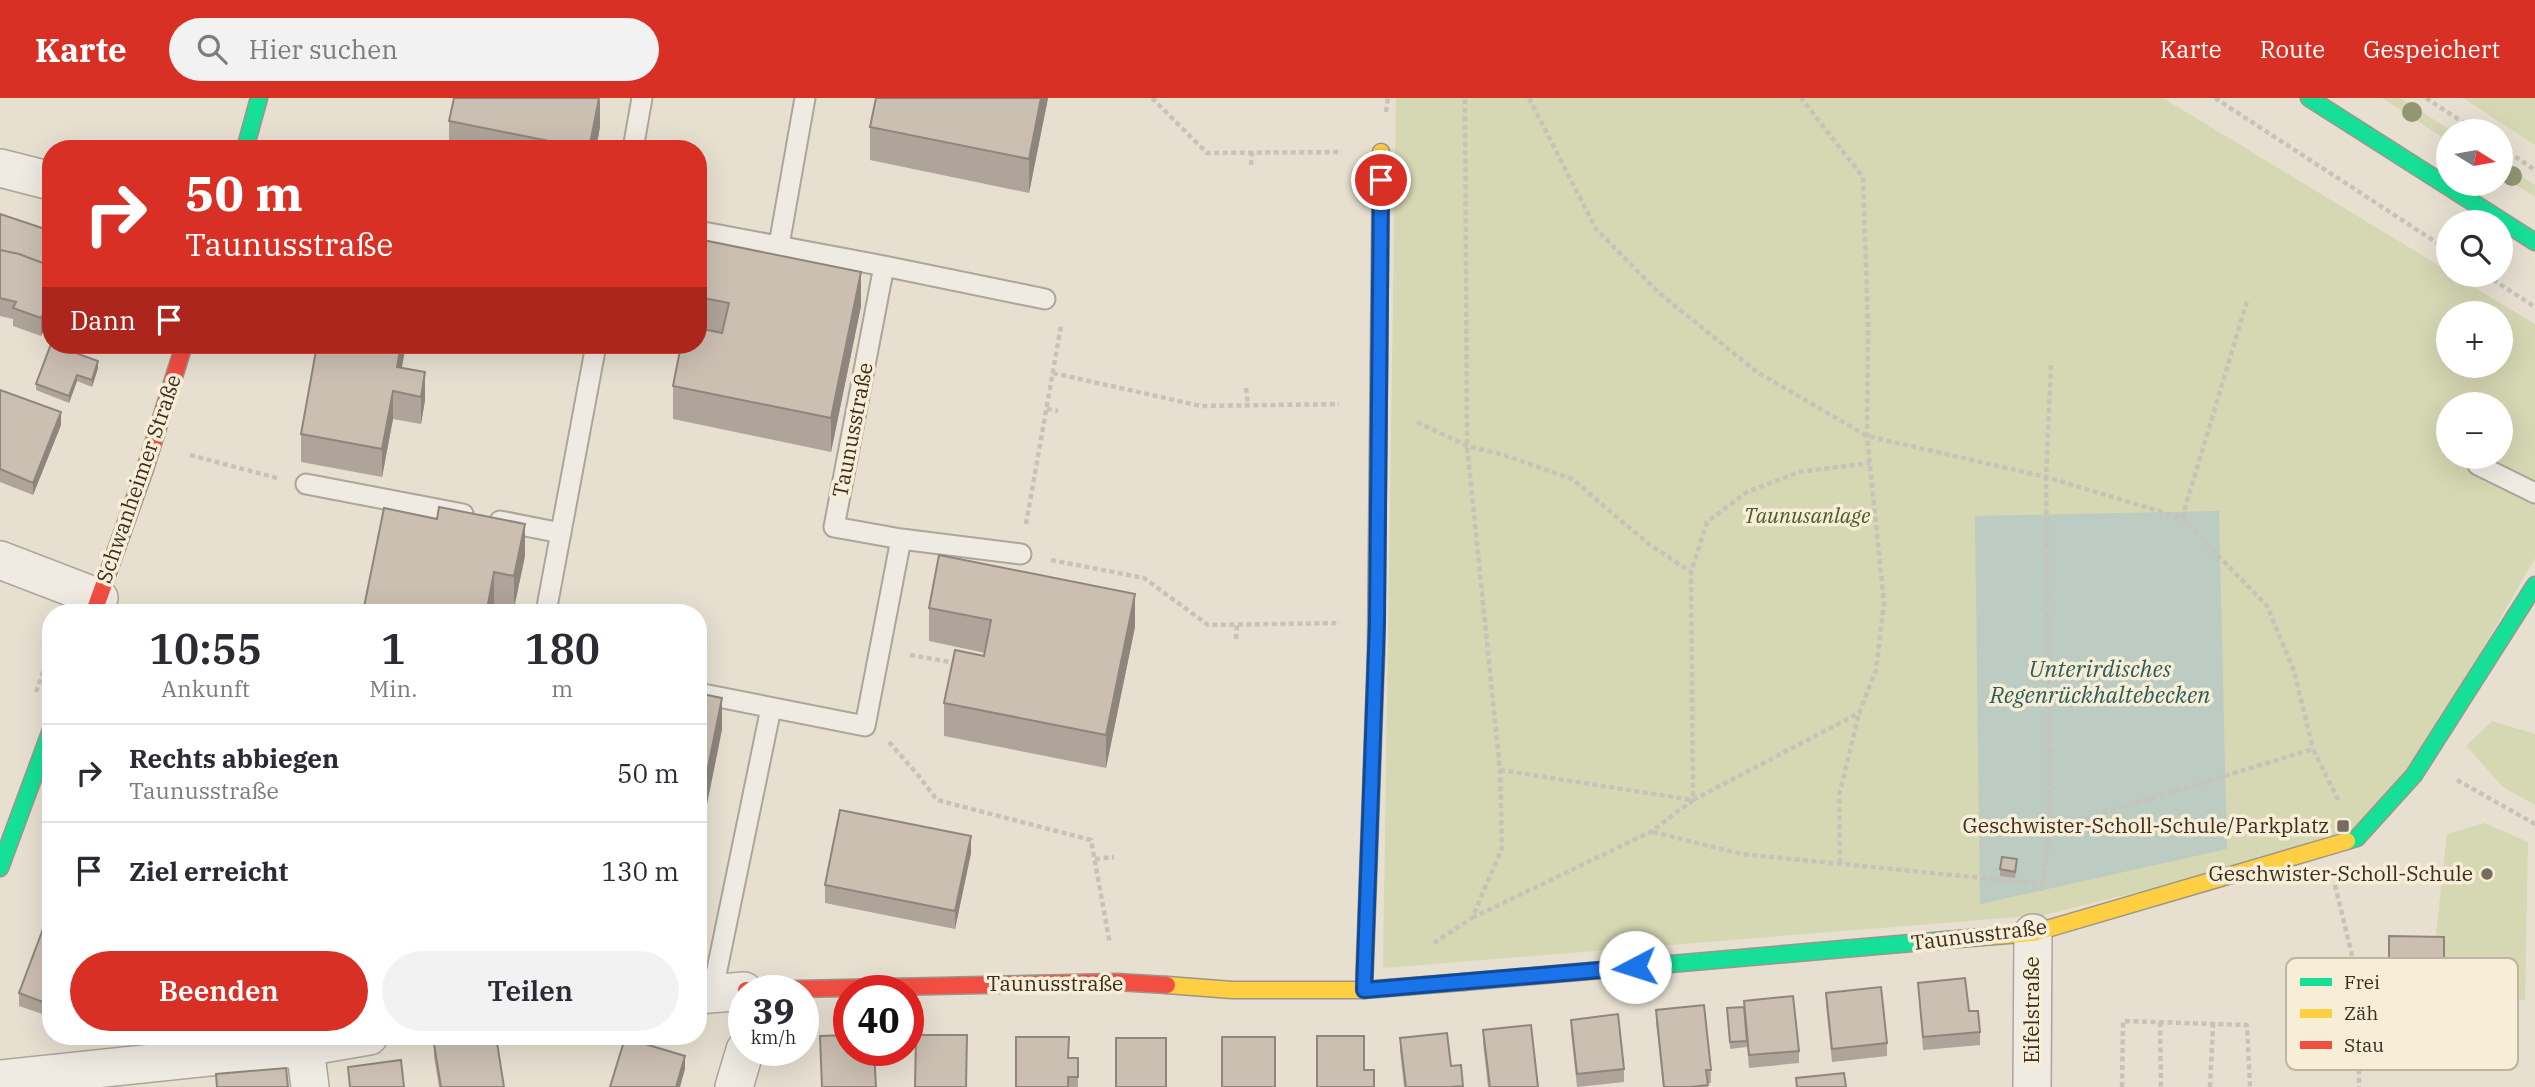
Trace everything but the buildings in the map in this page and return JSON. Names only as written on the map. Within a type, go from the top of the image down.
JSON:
[{"type":"street","points":[[247,140],[259,98]]},
{"type":"street","points":[[2309,98],[2535,242]]},
{"type":"street","points":[[1364,990],[1377,623],[1381,152]]},
{"type":"street","points":[[0,168],[42,179]]},
{"type":"street","name":"Schwanheimer Straße","points":[[96,604],[181,354]]},
{"type":"street","points":[[0,560],[94,604]]},
{"type":"street","points":[[2357,838],[2402,790],[2423,761],[2535,585]]},
{"type":"street","points":[[0,868],[42,754]]},
{"type":"street","name":"Taunusstraße","points":[[819,990],[1116,982],[1232,990],[1364,990],[2033,933],[2357,838]]},
{"type":"street","name":"Eifelstraße","points":[[2032,1087],[2033,933]]},
{"type":"street","points":[[0,1079],[317,1045]]},
{"type":"street","points":[[305,1047],[310,1087]]},
{"type":"street","points":[[734,1087],[740,1066]]},
{"type":"lane","points":[[635,140],[642,98]]},
{"type":"lane","points":[[779,245],[805,98]]},
{"type":"lane","points":[[707,232],[1045,299]]},
{"type":"lane","name":"Taunusstraße","points":[[884,266],[834,527],[901,539],[1021,554]]},
{"type":"lane","points":[[547,604],[594,354]]},
{"type":"lane","points":[[2486,469],[2535,493]]},
{"type":"lane","points":[[306,484],[561,533]]},
{"type":"lane","points":[[707,696],[865,726],[901,539]]},
{"type":"lane","name":"Taunusstraße","points":[[740,975],[771,708]]},
{"type":"path","points":[[1152,98],[1207,153],[1381,152]]},
{"type":"path","points":[[1465,98],[1468,446],[1500,771],[1502,848],[1472,918]]},
{"type":"path","points":[[1529,98],[1595,229],[1658,292],[1756,372],[1867,436],[2046,477],[2182,518],[2267,606],[2294,671],[2313,749],[2357,838]]},
{"type":"path","points":[[1801,98],[1863,177],[1868,327],[1867,436],[1884,603],[1876,670],[1859,713],[1839,796],[1840,863]]},
{"type":"path","points":[[2214,98],[2436,242]]},
{"type":"path","points":[[2426,98],[2458,119]]},
{"type":"path","points":[[1251,165],[1252,152]]},
{"type":"path","points":[[2513,155],[2535,170]]},
{"type":"path","points":[[2504,287],[2535,307]]},
{"type":"path","points":[[1045,299],[1065,304],[1021,554],[1144,578],[1208,625],[1377,623]]},
{"type":"path","points":[[2182,518],[2247,302]]},
{"type":"path","points":[[2033,933],[2050,829],[2046,477],[2050,364]]},
{"type":"path","points":[[1053,373],[1201,406],[1378,403],[1468,446],[1504,455],[1572,479],[1649,544],[1691,572]]},
{"type":"path","points":[[1246,388],[1248,405]]},
{"type":"path","points":[[1047,409],[1058,411]]},
{"type":"path","points":[[152,444],[278,478]]},
{"type":"path","points":[[1693,800],[1691,572],[1707,522],[1747,492],[1799,472],[1870,463]]},
{"type":"path","points":[[1237,624],[1237,639]]},
{"type":"path","points":[[880,650],[961,664]]},
{"type":"path","points":[[1429,947],[1472,918],[1652,831],[1693,800],[1859,713]]},
{"type":"path","points":[[865,726],[886,738],[937,800],[1091,840],[1116,982]]},
{"type":"path","points":[[2050,829],[2313,749]]},
{"type":"path","points":[[2423,761],[2535,824]]},
{"type":"path","points":[[1500,771],[1693,800]]},
{"type":"path","points":[[1652,831],[1742,854],[2042,884]]},
{"type":"path","points":[[2326,847],[2353,958]]},
{"type":"path","points":[[1095,859],[1114,857]]},
{"type":"path","points":[[2122,1087],[2123,1021],[2247,1025],[2250,1087]]},
{"type":"path","points":[[2160,1022],[2161,1087]]},
{"type":"path","points":[[2210,1087],[2213,1024]]},
{"type":"green space","name":"Taunusanlage","points":[[1396,98],[2163,98],[2436,264],[2436,287],[2474,287],[2497,301],[2436,301],[2436,378],[2513,378],[2513,311],[2535,324],[2535,558],[2402,790],[2357,838],[2044,915],[1383,968]]},
{"type":"green space","points":[[2382,98],[2400,98],[2436,121],[2436,133]]},
{"type":"green space","points":[[2463,98],[2535,98],[2535,145],[2513,131],[2513,119],[2495,119]]},
{"type":"green space","points":[[2513,171],[2535,185],[2535,197],[2513,183]]},
{"type":"green space","points":[[2492,721],[2535,734],[2535,805],[2503,787],[2466,746]]},
{"type":"green space","points":[[2484,823],[2528,842],[2525,1000],[2518,1000],[2518,958],[2444,958],[2444,943],[2435,943],[2447,834]]},
{"type":"water","name":"Unterirdisches Regenrückhaltebecken","points":[[2219,511],[2227,849],[1980,904],[1975,516]]},
{"type":"traffic: fast","points":[[247,140],[259,98]]},
{"type":"traffic: fast","points":[[2309,98],[2535,242]]},
{"type":"traffic: fast","points":[[2347,841],[2357,838],[2414,775],[2535,585]]},
{"type":"traffic: fast","points":[[1364,990],[1376,654]]},
{"type":"traffic: fast","points":[[0,868],[42,754]]},
{"type":"traffic: fast","points":[[1463,982],[1946,940]]},
{"type":"traffic: slow","points":[[1376,654],[1381,152]]},
{"type":"traffic: slow","points":[[1946,940],[2033,933],[2347,841]]},
{"type":"traffic: slow","points":[[1167,985],[1232,990],[1364,990],[1463,982]]},
{"type":"traffic: jam","points":[[97,604],[145,469],[181,354]]},
{"type":"traffic: jam","points":[[819,988],[1117,982],[1167,985]]},
{"type":"place","name":"Geschwister-Scholl-Schule/Parkplatz","points":[[2343,826]]},
{"type":"place","name":"Geschwister-Scholl-Schule","points":[[2487,874]]},
{"type":"route","points":[[1381,180],[1377,623],[1364,990],[1635,967]]}]
